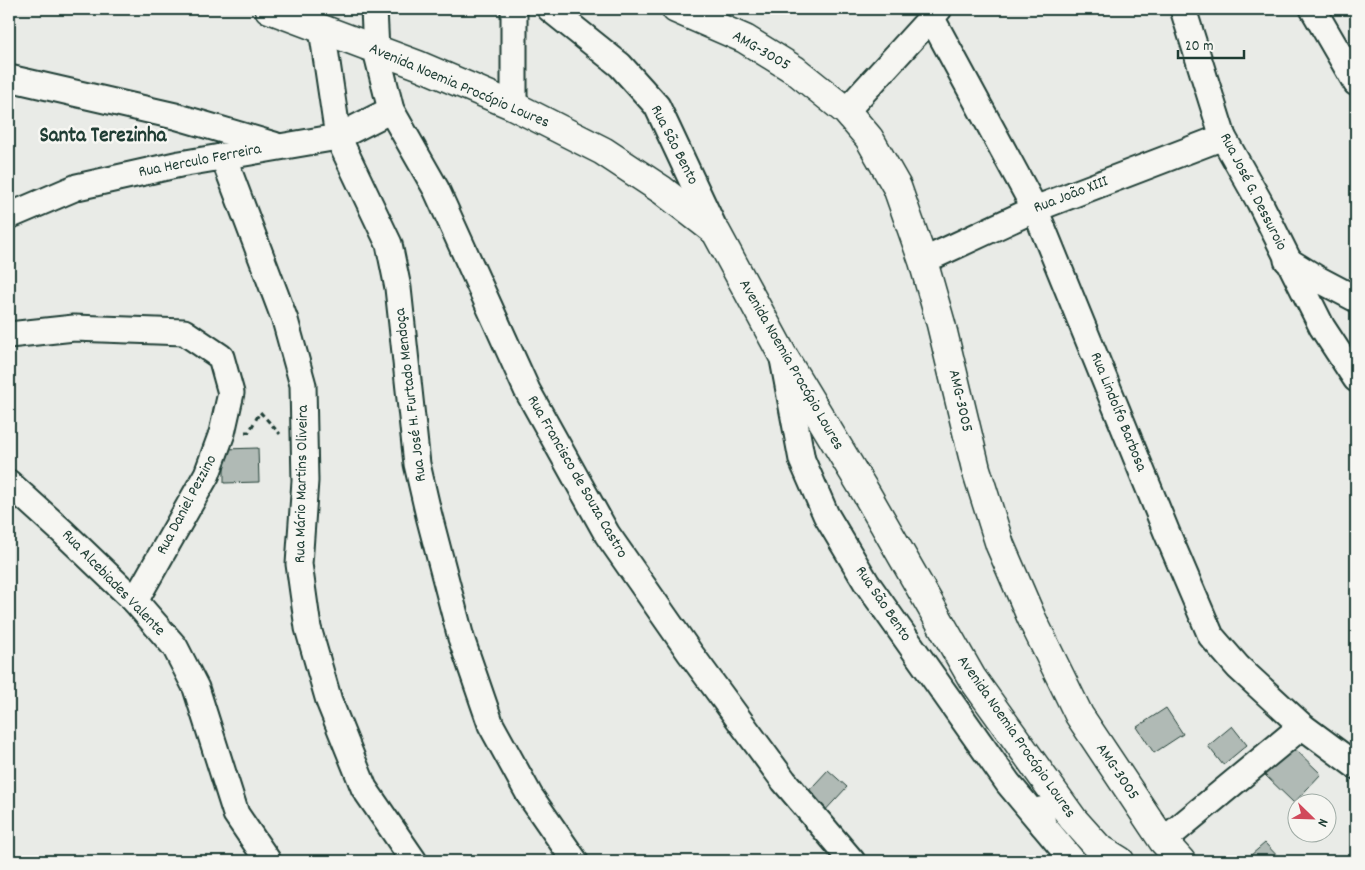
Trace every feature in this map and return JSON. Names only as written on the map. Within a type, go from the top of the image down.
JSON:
[{"type":"street","name":"Avenida Noemia Procópio Loures","points":[[269,9],[418,65],[514,106],[603,151],[662,190],[716,232],[782,354],[866,493],[972,678],[1073,819],[1099,848],[1120,861]]},
{"type":"street","name":"Rua Francisco de Souza Castro","points":[[374,9],[376,50],[391,110],[436,189],[527,390],[607,534],[690,653],[784,781],[852,861]]},
{"type":"street","points":[[514,9],[514,106]]},
{"type":"street","name":"Rua São Bento","points":[[550,9],[620,65],[657,106],[716,232]]},
{"type":"street","name":"AMG-3005","points":[[676,9],[745,39],[795,70],[846,111],[869,138],[897,187],[923,261],[941,324],[976,469],[1000,545],[1032,619],[1079,715],[1163,841],[1181,861]]},
{"type":"street","name":"Rua José G. Dessuroio","points":[[1183,9],[1223,137],[1259,201],[1322,327],[1356,379]]},
{"type":"street","points":[[1312,9],[1356,83]]},
{"type":"street","points":[[846,111],[935,13]]},
{"type":"street","name":"Rua Lindolfo Barbosa","points":[[935,13],[1035,209],[1211,636],[1238,667],[1302,726],[1356,766]]},
{"type":"street","name":"Rua José H. Furtado Mendoça","points":[[322,28],[338,137],[389,244],[398,288],[417,464],[461,638],[491,725],[530,796],[576,861]]},
{"type":"street","points":[[9,78],[175,116],[279,146]]},
{"type":"street","name":"Rua Herculo Ferreira","points":[[9,216],[77,187],[180,164],[338,137],[391,110]]},
{"type":"street","name":"Rua João XIII","points":[[923,261],[1035,209],[1223,137]]},
{"type":"street","name":"Rua Mário Martins Oliveira","points":[[223,156],[285,320],[304,384],[305,481],[299,564],[308,628],[329,701],[364,788],[414,861]]},
{"type":"street","points":[[1287,260],[1356,299]]},
{"type":"street","name":"Rua Daniel Pezzino","points":[[9,335],[74,328],[184,332],[220,357],[231,392],[223,430],[207,474],[135,601]]},
{"type":"street","name":"Rua São Bento","points":[[782,354],[802,460],[826,515],[866,582],[1008,783],[1073,861]]},
{"type":"street","name":"Rua Alcebiades Valente","points":[[9,483],[135,601],[175,647],[196,688],[236,814],[268,861]]},
{"type":"street","points":[[1163,841],[1302,726]]},
{"type":"street","points":[[1034,766],[1043,825]]},
{"type":"path","points":[[223,430],[249,432],[260,412],[280,434],[284,426]]},
{"type":"building","points":[[258,448],[259,482],[224,483],[224,449]]},
{"type":"building","points":[[1166,708],[1183,734],[1154,753],[1137,727]]},
{"type":"building","points":[[1232,726],[1247,745],[1223,765],[1208,746]]},
{"type":"building","points":[[1291,745],[1321,774],[1304,792],[1288,792],[1288,797],[1264,774]]},
{"type":"building","points":[[828,770],[847,787],[821,815],[802,798]]},
{"type":"building","points":[[1265,843],[1282,861],[1244,861]]},
{"type":"district","name":"Santa Terezinha","points":[[103,137]]}]
